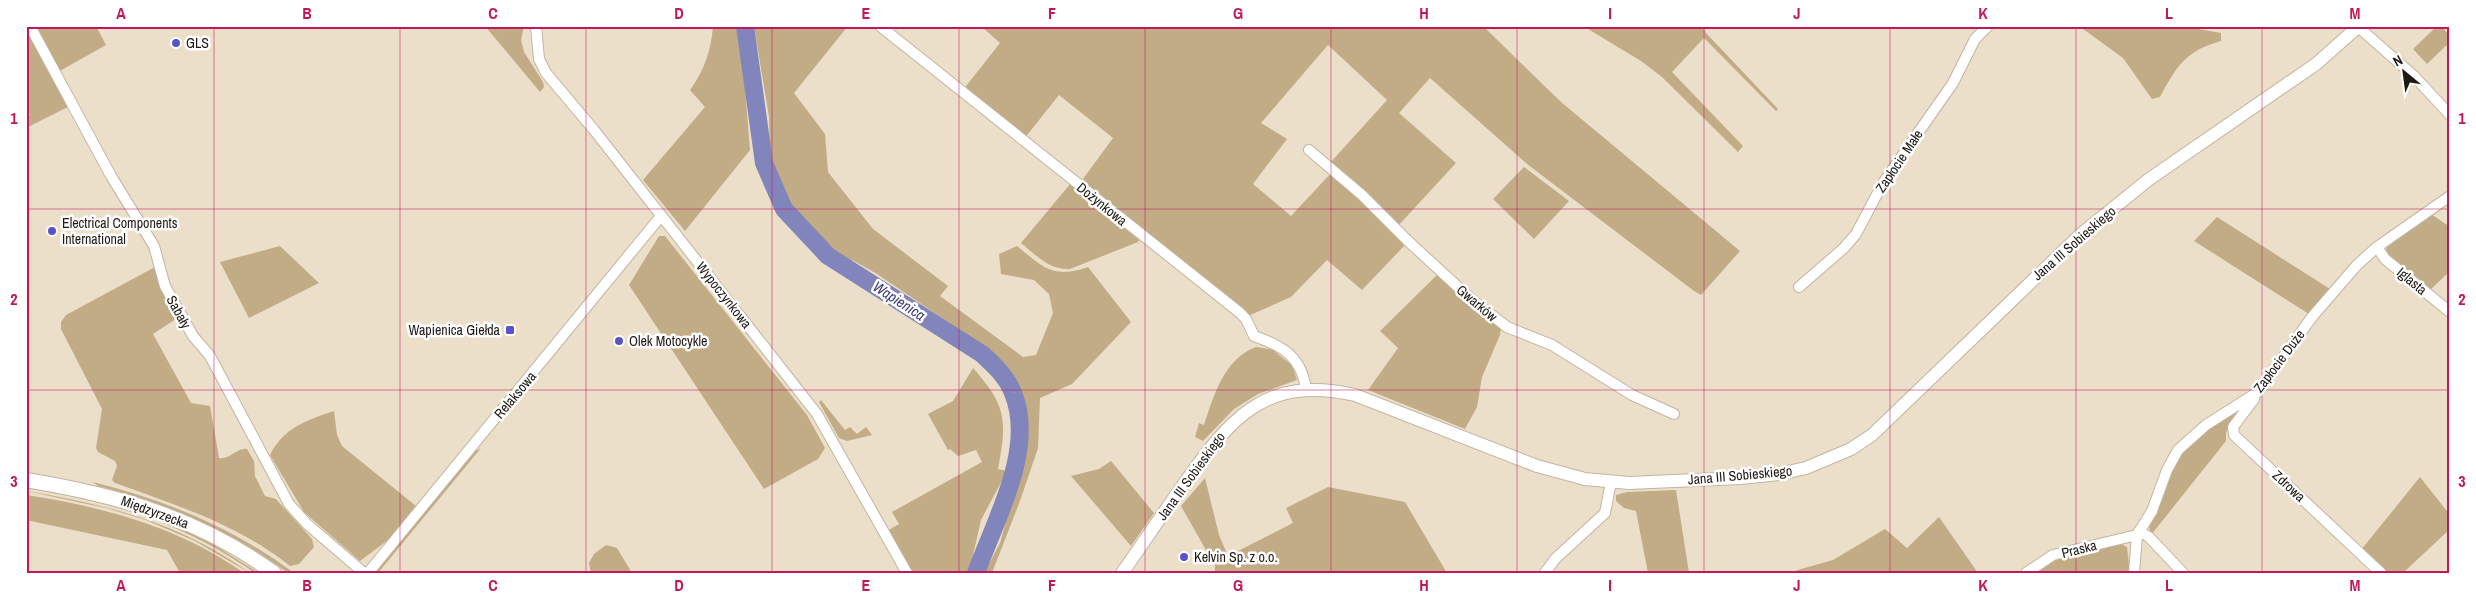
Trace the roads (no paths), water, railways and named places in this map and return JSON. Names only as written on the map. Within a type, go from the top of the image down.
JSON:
[{"type":"main road","name":"Międzyrzecka","points":[[26,480],[95,492],[155,510],[216,537],[274,573]]},
{"type":"street","name":"Sabały","points":[[30,26],[111,176],[154,246],[160,262],[160,275],[165,286],[193,336],[210,356],[289,504],[307,524],[364,573]]},
{"type":"street","name":"Wypoczynkowa","points":[[536,26],[538,52],[546,72],[594,130],[826,426],[906,573]]},
{"type":"street","name":"Dożynkowa","points":[[880,26],[1239,312],[1246,319],[1254,336],[1272,343],[1291,356],[1301,369],[1306,390]]},
{"type":"street","name":"Zapłocie Małe","points":[[1799,287],[1852,239],[1882,183],[1953,83],[1976,39],[1988,26]]},
{"type":"street","name":"Jana III Sobieskiego","points":[[1122,573],[1213,442],[1225,430],[1262,402],[1285,394],[1306,390],[1331,390],[1355,395],[1537,466],[1576,477],[1611,482],[1629,483],[1741,478],[1779,474],[1806,468],[1851,449],[1889,421],[2035,276],[2095,222],[2148,180],[2316,64],[2358,26]]},
{"type":"street","points":[[2358,26],[2414,76],[2450,115]]},
{"type":"street","name":"Gwarków","points":[[1309,150],[1362,195],[1409,242],[1470,298],[1507,327],[1552,345],[1624,391],[1674,414]]},
{"type":"street","name":"Zapłocie Duże","points":[[2134,573],[2138,533],[2152,512],[2167,470],[2178,450],[2206,425],[2258,392],[2332,292],[2377,247],[2450,196]]},
{"type":"street","name":"Relaksowa","points":[[368,573],[661,216]]},
{"type":"street","name":"Iglasta","points":[[2377,247],[2385,259],[2450,312]]},
{"type":"street","name":"Zdrowa","points":[[2258,392],[2233,427],[2232,433],[2381,573]]},
{"type":"street","points":[[1545,573],[1555,558],[1599,520],[1607,506],[1611,482]]},
{"type":"street","points":[[2138,533],[2149,537],[2183,573]]},
{"type":"street","name":"Praska","points":[[2026,573],[2043,560],[2059,553],[2138,533]]},
{"type":"waterway","name":"Wapienica","points":[[745,26],[764,163],[784,209],[828,256],[982,354],[1004,377],[1013,393],[1019,415],[1020,437],[1016,461],[1002,508],[976,573]]},
{"type":"place","name":"GLS","points":[[176,43]]},
{"type":"place","name":"Electrical Components International","points":[[52,231]]},
{"type":"place","name":"Wapienica Giełda","points":[[510,330]]},
{"type":"place","name":"Olek Motocykle","points":[[619,341]]},
{"type":"place","name":"Kelvin Sp. z o.o.","points":[[1184,557]]}]
